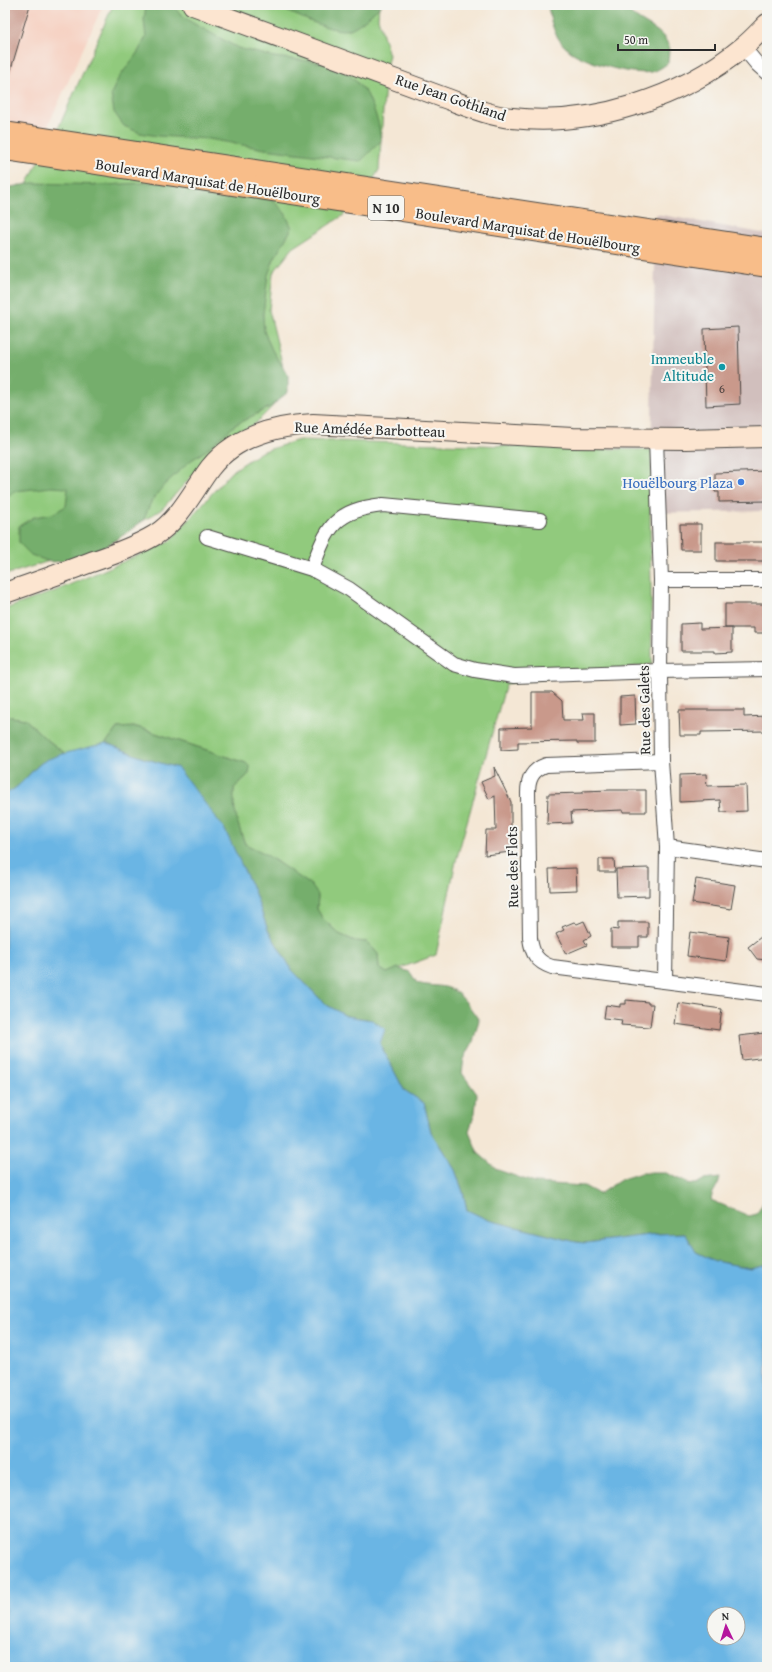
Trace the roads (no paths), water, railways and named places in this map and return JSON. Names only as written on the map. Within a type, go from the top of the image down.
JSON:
[{"type":"main road","name":"Boulevard Marquisat de Houëlbourg","points":[[5,133],[767,249]]},
{"type":"main road","name":"Boulevard Marquisat de Houëlbourg","points":[[5,149],[767,266]]},
{"type":"street","name":"Rue Jean Gothland","points":[[193,5],[482,111],[512,118],[562,120],[615,111],[666,93],[718,66],[744,47],[767,24]]},
{"type":"street","points":[[744,47],[757,64],[767,73]]},
{"type":"street","name":"Rue Amédée Barbotteau","points":[[5,593],[121,552],[155,535],[174,519],[211,467],[221,456],[242,442],[274,429],[313,424],[573,438],[656,439],[767,437]]},
{"type":"street","name":"Rue des Galets","points":[[656,439],[661,580],[661,761],[667,847],[665,981]]},
{"type":"street","points":[[312,569],[322,542],[331,527],[348,514],[363,508],[383,506],[540,520]]},
{"type":"street","points":[[208,537],[312,569],[349,589],[454,664],[475,670],[514,676],[767,669]]},
{"type":"street","points":[[661,580],[767,580]]},
{"type":"street","name":"Rue des Flots","points":[[661,761],[554,764],[546,765],[534,771],[530,777],[528,788],[530,938],[535,956],[544,965],[665,981]]},
{"type":"street","points":[[667,847],[767,861]]},
{"type":"street","points":[[665,981],[767,994]]},
{"type":"water","points":[[106,743],[143,758],[178,768],[224,828],[254,891],[268,930],[292,970],[325,1004],[346,1016],[372,1020],[385,1029],[380,1044],[404,1090],[424,1103],[431,1132],[455,1170],[463,1192],[467,1210],[488,1220],[576,1242],[586,1243],[656,1234],[685,1233],[696,1252],[715,1261],[750,1268],[767,1264],[767,1667],[5,1667],[5,794],[15,788],[40,764],[62,754]]},
{"type":"place","name":"Immeuble Altitude","points":[[722,367]]},
{"type":"place","name":"Houëlbourg Plaza","points":[[741,482]]}]
